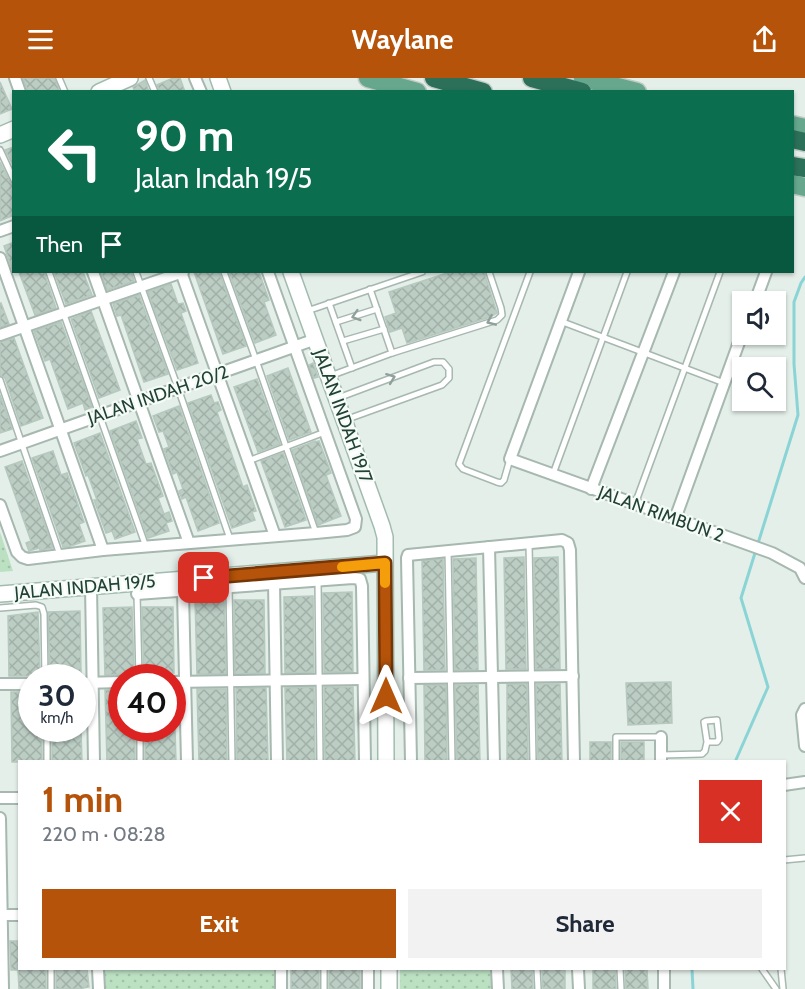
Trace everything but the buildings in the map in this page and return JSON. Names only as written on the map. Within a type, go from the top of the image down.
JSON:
[{"type":"highway","points":[[434,78],[476,90]]},
{"type":"highway","points":[[532,78],[575,90]]},
{"type":"main road","points":[[368,78],[410,90]]},
{"type":"main road","points":[[581,78],[629,90]]},
{"type":"street","points":[[105,87],[130,78]]},
{"type":"street","points":[[0,258],[103,550]]},
{"type":"street","points":[[93,273],[189,543]]},
{"type":"street","points":[[0,335],[178,273]]},
{"type":"street","points":[[181,273],[275,536]]},
{"type":"street","points":[[0,505],[17,552],[28,559],[103,550],[347,530],[355,527],[356,519],[268,273]]},
{"type":"street","name":"JALAN INDAH 19/7","points":[[291,273],[385,537],[387,760]]},
{"type":"street","points":[[510,459],[579,273]]},
{"type":"street","points":[[591,489],[674,273]]},
{"type":"street","points":[[758,291],[765,273]]},
{"type":"street","name":"JALAN INDAH 20/2","points":[[0,451],[316,339]]},
{"type":"street","points":[[675,519],[738,345]]},
{"type":"street","name":"JALAN RIMBUN 2","points":[[510,459],[772,554],[800,568],[805,578]]},
{"type":"street","points":[[411,760],[408,555],[562,540],[568,543],[570,550],[574,760]]},
{"type":"street","points":[[489,547],[494,760]]},
{"type":"street","name":"JALAN INDAH 19/5","points":[[0,594],[385,563]]},
{"type":"street","points":[[137,594],[318,580],[360,579],[362,586],[365,760]]},
{"type":"street","points":[[274,584],[277,760]]},
{"type":"street","points":[[89,664],[91,587]]},
{"type":"street","points":[[183,592],[184,664]]},
{"type":"street","points":[[409,678],[573,676]]},
{"type":"street","points":[[186,681],[363,679]]},
{"type":"street","points":[[0,684],[18,684]]},
{"type":"street","points":[[805,709],[802,715],[805,746]]},
{"type":"street","points":[[186,735],[187,760]]},
{"type":"street","points":[[661,737],[661,758]]},
{"type":"street","points":[[92,742],[94,760]]},
{"type":"street","points":[[786,785],[805,782]]},
{"type":"street","points":[[0,798],[18,798]]},
{"type":"street","points":[[0,818],[3,989]]},
{"type":"street","points":[[1,915],[18,915]]},
{"type":"street","points":[[98,970],[99,989]]},
{"type":"street","points":[[281,970],[281,989]]},
{"type":"street","points":[[368,970],[368,989]]},
{"type":"street","points":[[389,970],[389,989]]},
{"type":"street","points":[[497,970],[498,989]]},
{"type":"street","points":[[578,970],[579,989]]},
{"type":"street","points":[[664,970],[664,989]]},
{"type":"lane","points":[[0,150],[12,176]]},
{"type":"lane","points":[[49,273],[146,547]]},
{"type":"lane","points":[[136,273],[230,539]]},
{"type":"lane","points":[[224,273],[316,533]]},
{"type":"lane","points":[[306,312],[419,273]]},
{"type":"lane","points":[[328,376],[497,320],[502,315],[501,308],[489,273]]},
{"type":"lane","points":[[510,459],[501,483],[463,469],[459,464],[530,273]]},
{"type":"lane","points":[[553,474],[627,273]]},
{"type":"lane","points":[[634,504],[720,273]]},
{"type":"lane","points":[[370,289],[392,353]]},
{"type":"lane","points":[[329,303],[352,368]]},
{"type":"lane","points":[[336,322],[376,309]]},
{"type":"lane","points":[[560,321],[725,383]]},
{"type":"lane","points":[[343,341],[384,329]]},
{"type":"lane","points":[[336,398],[434,362],[443,362],[449,369],[449,378],[442,385],[344,421]]},
{"type":"lane","points":[[0,380],[60,555]]},
{"type":"lane","points":[[248,461],[325,432]]},
{"type":"lane","points":[[529,543],[533,760]]},
{"type":"lane","points":[[448,550],[452,760]]},
{"type":"lane","points":[[318,580],[320,760]]},
{"type":"lane","points":[[229,588],[232,760]]},
{"type":"lane","points":[[137,594],[139,664]]},
{"type":"lane","points":[[0,609],[36,605],[42,607],[45,664]]},
{"type":"lane","points":[[661,758],[705,752],[707,742],[704,722],[717,720],[719,739],[717,742],[707,742]]},
{"type":"lane","points":[[616,760],[616,738],[661,737]]},
{"type":"lane","points":[[47,742],[47,760]]},
{"type":"lane","points":[[140,742],[140,760]]},
{"type":"lane","points":[[786,860],[805,858]]},
{"type":"lane","points":[[51,970],[51,989]]},
{"type":"lane","points":[[324,970],[324,989]]},
{"type":"lane","points":[[537,970],[538,989]]},
{"type":"lane","points":[[620,970],[621,989]]},
{"type":"lane","points":[[763,970],[776,989]]},
{"type":"lane","points":[[781,970],[783,989]]},
{"type":"green space","points":[[0,532],[13,571],[0,572]]},
{"type":"green space","points":[[104,970],[276,970],[277,989],[105,989]]},
{"type":"green space","points":[[400,970],[491,970],[492,989],[400,989]]},
{"type":"waterway","points":[[736,760],[768,687],[741,598],[798,415],[794,364],[794,302],[805,277]]},
{"type":"waterway","points":[[692,970],[693,989]]},
{"type":"slow traffic","points":[[342,567],[385,563],[385,583]]},
{"type":"route","points":[[204,578],[385,563],[386,696]]}]
